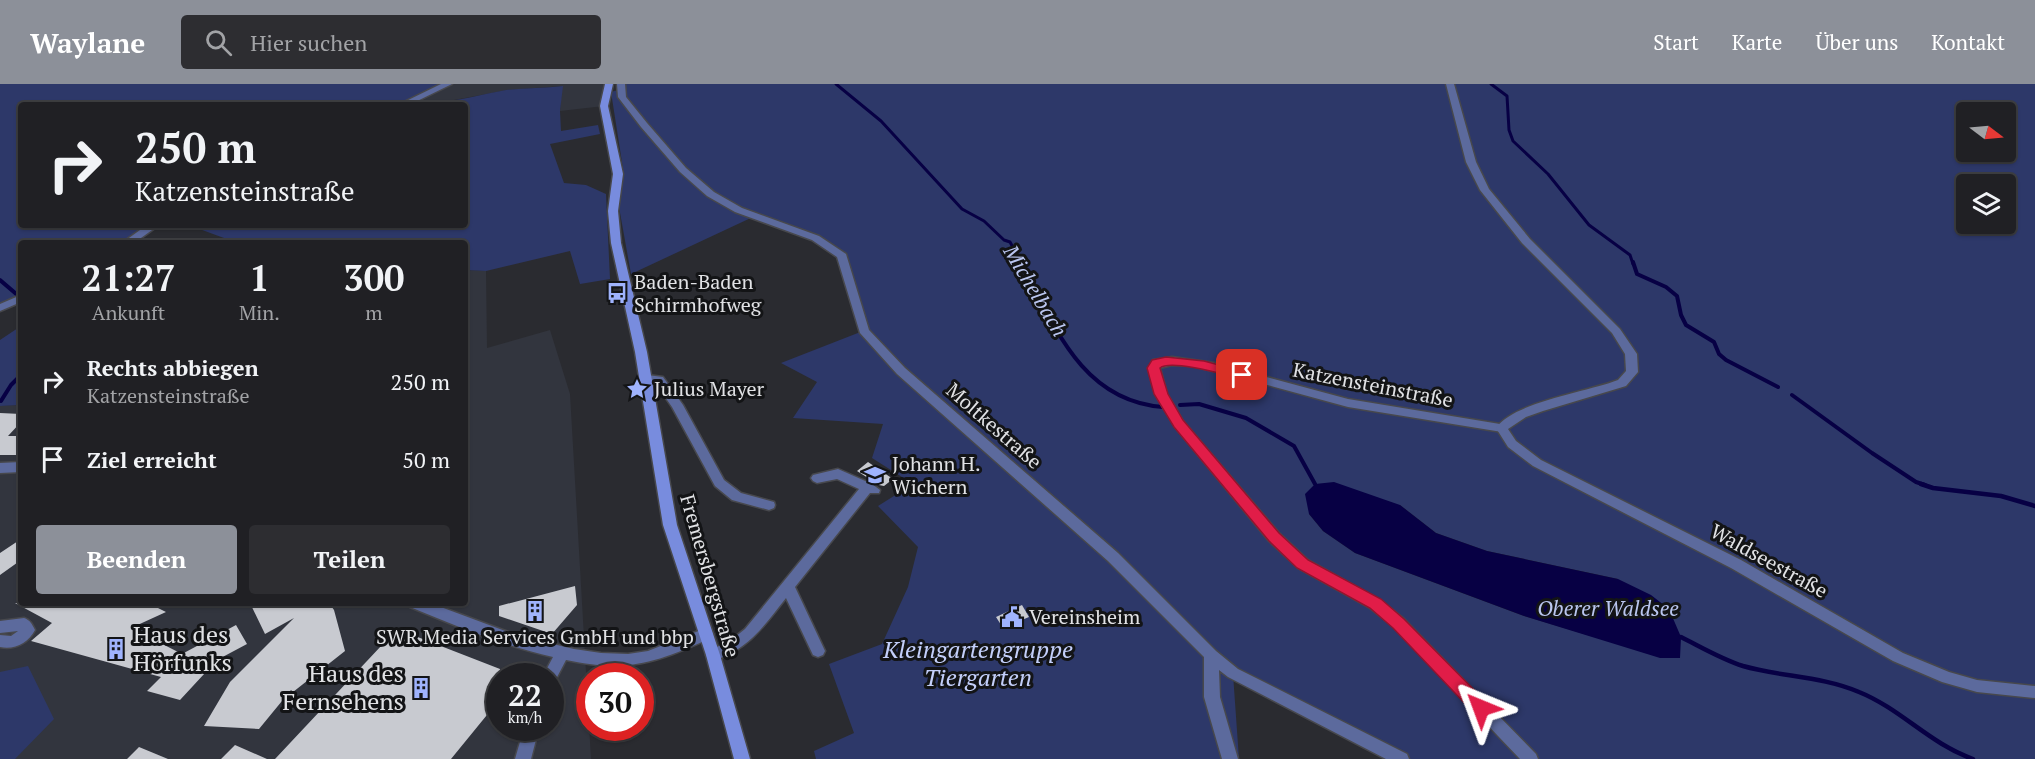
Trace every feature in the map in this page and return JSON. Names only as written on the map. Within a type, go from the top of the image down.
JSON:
[{"type":"main road","name":"Fremersbergstraße","points":[[609,84],[604,106],[618,174],[613,224],[647,379],[670,525],[713,655],[742,759]]},
{"type":"street","points":[[409,102],[448,84]]},
{"type":"street","name":"Moltkestraße","points":[[621,84],[622,97],[704,191],[726,205],[812,236],[837,252],[846,267],[864,331],[901,371],[1113,557],[1211,655],[1233,673],[1401,759]]},
{"type":"street","points":[[1450,84],[1472,162],[1485,190],[1526,241],[1609,323],[1633,360],[1632,372],[1622,382],[1523,414],[1505,423],[1502,428]]},
{"type":"street","points":[[132,240],[150,228]]},
{"type":"street","points":[[0,308],[18,299]]},
{"type":"street","name":"Katzensteinstraße","points":[[1502,428],[1419,417],[1324,398],[1204,365],[1166,361],[1157,363],[1154,368],[1161,394],[1179,424],[1274,537],[1303,564],[1376,604],[1399,623],[1530,759]]},
{"type":"street","points":[[647,379],[659,380],[677,405],[719,483],[737,497],[769,505]]},
{"type":"street","name":"Waldseestraße","points":[[1502,428],[1512,445],[1537,463],[1727,558],[1898,657],[1947,678],[1977,686],[2035,692]]},
{"type":"street","points":[[0,468],[18,467]]},
{"type":"street","points":[[713,655],[735,645],[750,633],[872,489],[838,474],[817,478]]},
{"type":"street","points":[[788,587],[818,651]]},
{"type":"street","points":[[422,606],[485,632],[562,652],[629,660],[656,655],[706,633]]},
{"type":"street","points":[[0,627],[24,624],[28,630],[20,639],[8,643],[0,641]]},
{"type":"street","points":[[557,663],[562,652]]},
{"type":"street","points":[[1211,655],[1212,697],[1230,759]]},
{"type":"street","points":[[523,759],[528,741]]},
{"type":"shaded area","points":[[448,84],[609,84],[604,106],[560,111],[562,86],[508,90],[454,100],[420,102],[412,100]]},
{"type":"shaded area","points":[[468,270],[486,271],[487,348],[550,330],[570,394],[585,663],[576,663],[576,741],[590,741],[591,759],[0,759],[0,406],[18,405],[18,606],[468,606]]},
{"type":"green space","points":[[0,84],[448,84],[413,100],[424,102],[18,102],[18,228],[150,228],[132,240],[18,240],[18,298],[0,307]]},
{"type":"green space","name":"Kleingartengruppe Tiergarten","points":[[625,84],[2035,84],[2035,759],[1401,759],[1233,674],[1239,759],[816,759],[814,751],[854,733],[829,664],[882,644],[908,587],[918,547],[878,506],[913,484],[872,458],[883,424],[793,418],[817,382],[781,363],[863,331],[842,256],[833,248],[755,216],[631,274],[619,207],[624,175],[611,92],[625,88]],"holes":[[[1400,505],[1436,533],[1487,551],[1618,579],[1591,636],[1524,616],[1355,553],[1323,531],[1309,514]]]},
{"type":"green space","points":[[563,86],[560,111],[561,131],[598,125],[600,134],[550,144],[564,183],[586,185],[606,194],[610,279],[580,284],[570,251],[486,271],[468,270],[468,240],[222,240],[224,238],[197,228],[468,228],[468,102],[436,102],[506,90]]},
{"type":"green space","points":[[18,328],[18,405],[0,406],[0,340]]},
{"type":"green space","points":[[28,666],[54,719],[15,759],[0,759],[0,672]]},
{"type":"water","name":"Oberer Waldsee","points":[[1334,482],[1400,505],[1436,533],[1487,551],[1618,579],[1651,595],[1669,609],[1681,637],[1680,658],[1660,658],[1524,616],[1355,553],[1323,531],[1309,514],[1305,494],[1315,484]]},
{"type":"building","points":[[0,413],[18,414],[18,425],[8,436],[18,436],[18,455],[0,455]]},
{"type":"building","name":"Johann H. Wichern","points":[[868,462],[893,479],[884,486],[879,485],[857,471]]},
{"type":"building","points":[[18,541],[18,562],[0,575],[0,553]]},
{"type":"building","name":"SWR Media Services GmbH und bbp","points":[[575,586],[577,605],[552,634],[499,616],[499,606]]},
{"type":"building","name":"Vereinsheim","points":[[1022,605],[1029,617],[1003,628],[996,617]]},
{"type":"building","name":"Haus des Hörfunks","points":[[21,606],[157,606],[166,612],[131,628],[182,654],[236,625],[247,644],[217,660],[180,700],[147,691],[161,677],[31,641],[52,623]]},
{"type":"building","points":[[251,606],[331,606],[345,651],[293,692],[291,690],[259,729],[204,726],[230,682],[294,618],[265,634]]},
{"type":"building","name":"Haus des Fernsehens","points":[[397,629],[486,664],[486,716],[451,759],[275,759]]},
{"type":"building","name":"Haus des Fernsehens","points":[[235,745],[267,759],[221,759]]},
{"type":"building","points":[[139,747],[168,759],[127,759]]},
{"type":"waterway","name":"Michelbach","points":[[836,84],[881,121],[962,209],[984,221],[1004,240],[1010,242],[1022,264]]},
{"type":"waterway","points":[[1491,84],[1507,96],[1509,130],[1513,141],[1548,174],[1589,225],[1630,255],[1633,264]]},
{"type":"waterway","name":"Michelbach","points":[[1021,262],[1059,334],[1091,375],[1111,391],[1135,402],[1163,407]]},
{"type":"waterway","points":[[1633,262],[1637,274],[1666,287],[1677,296],[1681,315],[1686,325],[1714,342],[1719,354],[1726,360],[1778,387]]},
{"type":"waterway","points":[[0,280],[18,295]]},
{"type":"waterway","points":[[1,401],[18,378]]},
{"type":"waterway","points":[[1792,395],[1872,453],[1916,482],[1925,485]]},
{"type":"waterway","name":"Michelbach","points":[[1180,405],[1199,404],[1246,418],[1294,446],[1315,484]]},
{"type":"waterway","points":[[1921,484],[1933,488],[2001,496],[2035,506]]},
{"type":"waterway","name":"Michelbach","points":[[1681,637],[1743,666],[1831,683],[1859,692],[1874,699],[1943,745],[1973,759]]},
{"type":"place","name":"Baden-Baden Schirmhofweg","points":[[617,293]]},
{"type":"place","name":"Julius Mayer","points":[[637,389]]},
{"type":"place","name":"Johann H. Wichern","points":[[875,475]]},
{"type":"place","name":"SWR Media Services GmbH und bbp","points":[[535,611]]},
{"type":"place","name":"Vereinsheim","points":[[1012,617]]},
{"type":"place","name":"Haus des Hörfunks","points":[[116,649]]},
{"type":"place","name":"Haus des Fernsehens","points":[[421,688]]},
{"type":"route","points":[[1242,375],[1204,365],[1161,361],[1154,365],[1154,373],[1161,394],[1179,424],[1274,537],[1303,564],[1376,604],[1399,623],[1481,708]]}]
